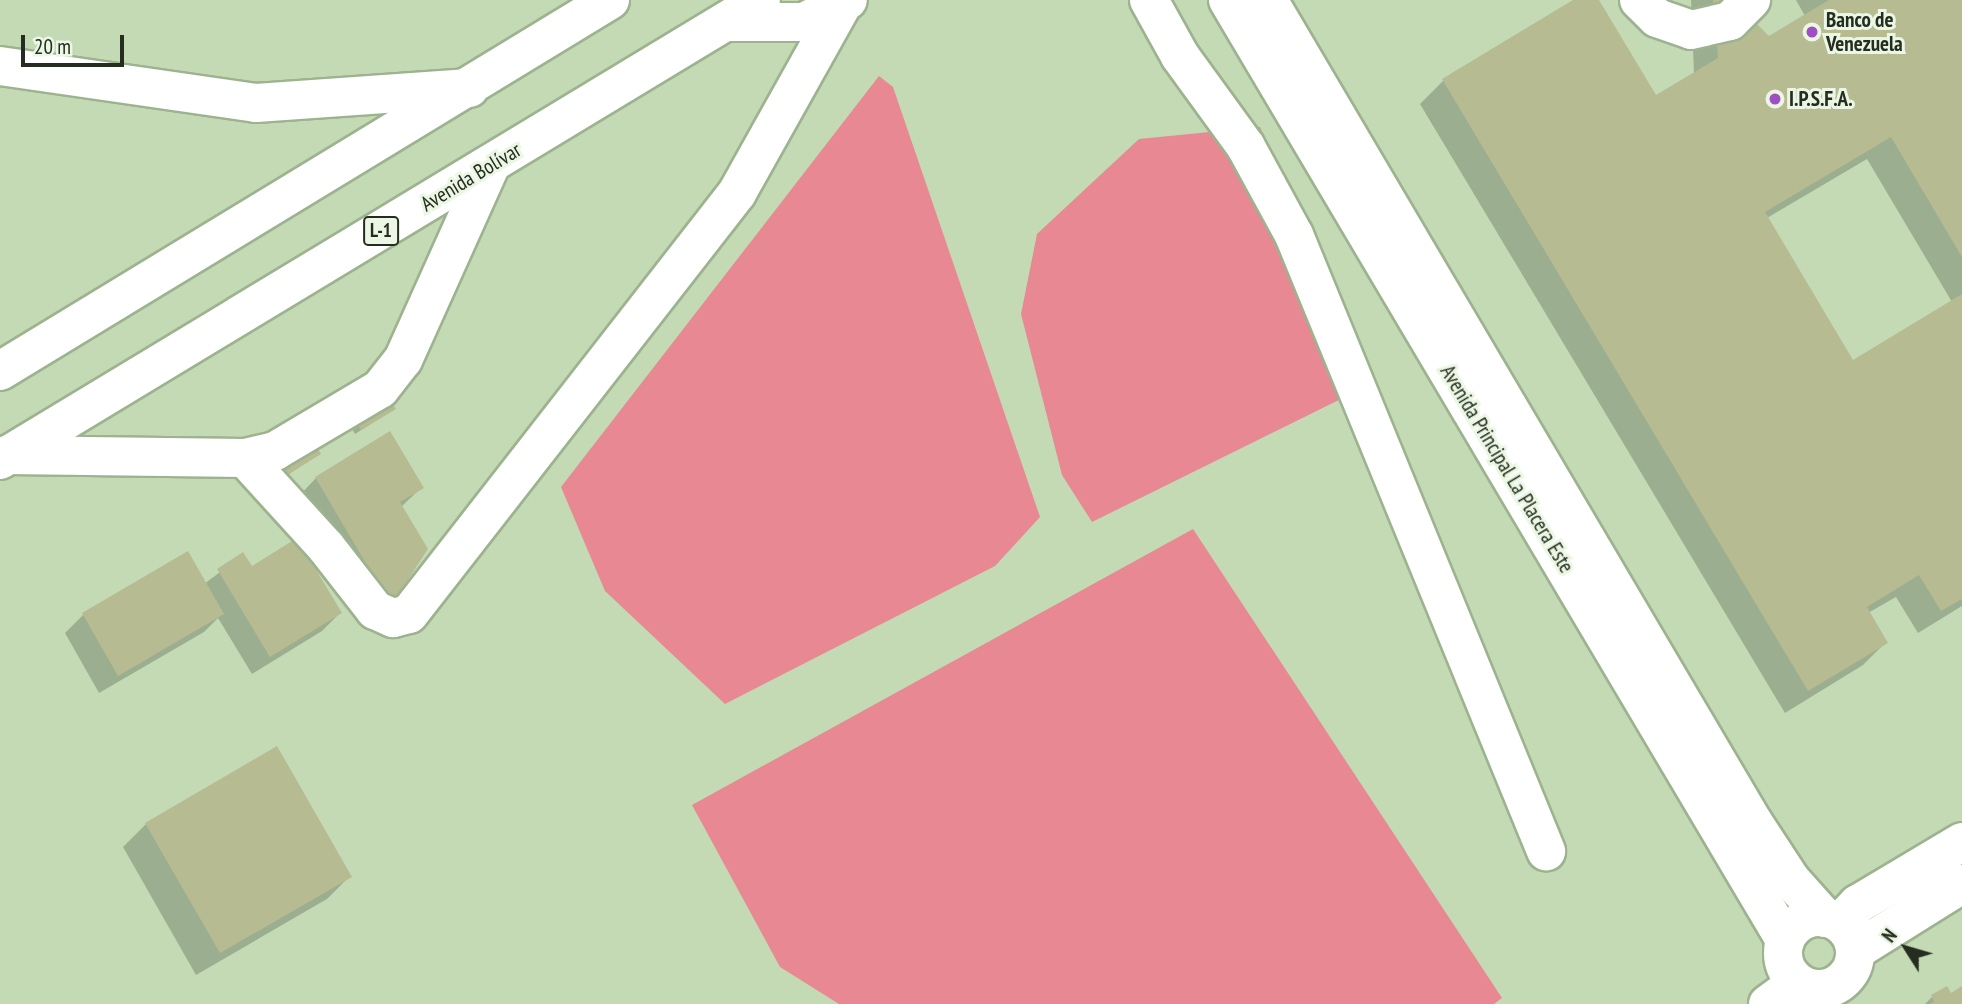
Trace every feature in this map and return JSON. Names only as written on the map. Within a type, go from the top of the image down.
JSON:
[{"type":"street","points":[[0,371],[469,89],[610,0]]},
{"type":"street","name":"Avenida Bolívar","points":[[3,458],[729,22],[761,0]]},
{"type":"street","points":[[1149,0],[1180,56],[1246,147],[1294,235],[1546,851]]},
{"type":"street","name":"Avenida Principal La Placera Este","points":[[1228,0],[1785,940]]},
{"type":"street","name":"Avenida Principal La Placera Este","points":[[1268,0],[1753,822],[1791,880],[1840,931]]},
{"type":"street","points":[[1639,0],[1657,18],[1691,30],[1730,21],[1751,0]]},
{"type":"street","points":[[729,22],[804,22],[845,2]]},
{"type":"street","points":[[245,458],[326,547],[374,610],[393,618],[409,614],[737,193],[845,2]]},
{"type":"street","points":[[0,66],[256,103],[469,89]]},
{"type":"street","points":[[3,458],[245,458],[275,451],[380,389],[403,360],[490,166]]},
{"type":"street","points":[[1962,842],[1858,904],[1840,931],[1848,974],[1829,988],[1783,993],[1782,956],[1785,940],[1809,918],[1840,931],[1962,884]]},
{"type":"shaded area","points":[[879,76],[893,87],[1040,517],[995,566],[725,704],[605,591],[561,487]]},
{"type":"shaded area","points":[[1260,127],[1365,387],[1092,522],[1062,475],[1021,314],[1037,234],[1139,139]]},
{"type":"shaded area","points":[[1193,529],[1502,998],[1494,1004],[839,1004],[780,967],[692,805]]},
{"type":"building","points":[[1573,0],[1599,0],[1656,95],[1718,58],[1713,0],[1733,0],[1769,36],[1829,0],[1962,0],[1962,257],[1891,137],[1765,212],[1853,360],[1962,294],[1962,599],[1941,611],[1919,575],[1867,607],[1888,643],[1808,691],[1442,79]]},
{"type":"building","points":[[377,378],[396,409],[361,430],[343,398]]},
{"type":"building","points":[[303,423],[321,454],[287,475],[267,444]]},
{"type":"building","points":[[390,431],[424,488],[400,502],[428,549],[391,606],[315,477]]},
{"type":"building","points":[[297,538],[342,613],[270,657],[217,569],[243,552],[252,566]]},
{"type":"building","points":[[188,551],[224,614],[118,676],[82,613]]},
{"type":"building","points":[[277,746],[352,877],[220,953],[145,823]]},
{"type":"building","points":[[1947,986],[1951,993],[1962,986],[1962,1004],[1930,1004],[1934,1002],[1931,995]]},
{"type":"place","name":"Banco de Venezuela","points":[[1812,32]]},
{"type":"place","name":"I.P.S.F.A.","points":[[1775,99]]}]
